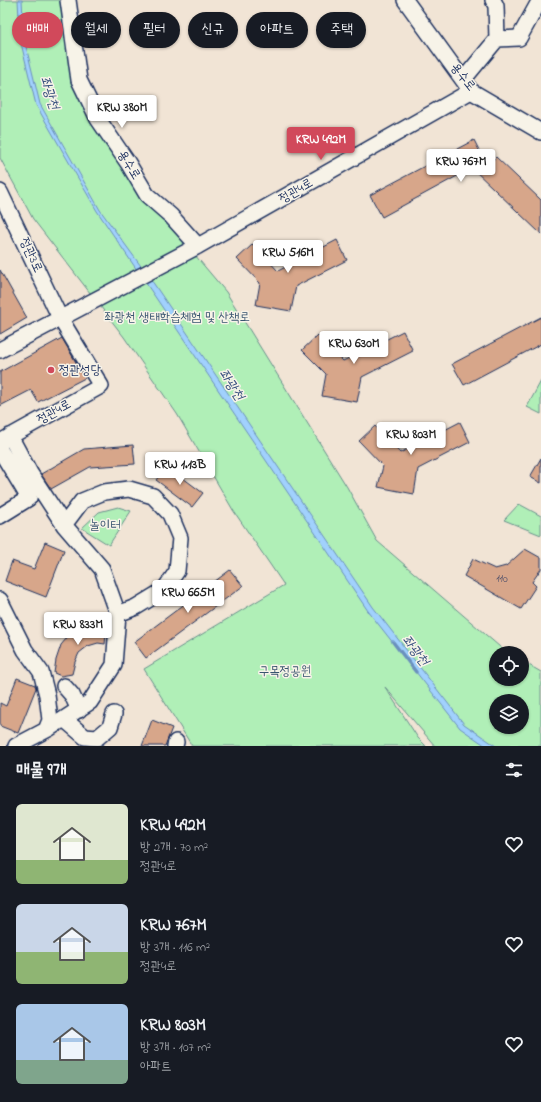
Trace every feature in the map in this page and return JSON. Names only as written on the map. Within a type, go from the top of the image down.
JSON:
[{"type":"street","name":"용수로","points":[[68,0],[79,80],[98,119],[128,163],[147,195],[171,216],[198,246]]},
{"type":"street","name":"용수로","points":[[405,0],[467,85],[541,132]]},
{"type":"street","points":[[493,0],[496,6],[498,39],[519,38],[540,0]]},
{"type":"street","name":"정관4로","points":[[5,439],[101,386],[60,318],[198,246],[467,85],[498,39]]},
{"type":"street","name":"정관3로","points":[[0,192],[60,318]]},
{"type":"street","points":[[0,350],[60,318]]},
{"type":"street","points":[[5,439],[30,473],[64,525],[102,569],[118,614],[114,665],[90,702],[46,730],[16,746]]},
{"type":"street","points":[[0,450],[29,498],[0,516]]},
{"type":"street","points":[[64,525],[82,502],[104,492],[129,489],[153,496],[170,514],[180,538],[177,571],[164,590],[136,607],[118,614]]},
{"type":"street","points":[[0,600],[25,650],[41,672],[47,695],[50,720],[46,730]]},
{"type":"street","points":[[64,686],[72,695],[79,710]]},
{"type":"street","points":[[64,719],[88,741],[97,738],[110,727],[114,714]]},
{"type":"green space","name":"좌광천 생태학습체험 및 산책로","points":[[0,0],[64,0],[74,74],[121,167],[226,292],[347,487],[377,541],[499,646],[489,646],[489,686],[529,686],[529,665],[541,672],[541,746],[435,746],[385,687],[418,738],[426,746],[192,746],[144,669],[284,585],[233,510],[177,414],[124,337],[33,219],[0,158]]},
{"type":"green space","points":[[541,381],[541,414],[527,407]]},
{"type":"green space","points":[[519,504],[541,516],[541,535],[504,520]]},
{"type":"green space","name":"놀이터","points":[[118,507],[131,511],[109,545],[82,528],[99,512]]},
{"type":"water","points":[[18,0],[22,0],[23,12],[19,12]]},
{"type":"water","points":[[22,48],[26,48],[40,104],[100,210],[154,284],[373,607],[464,724],[496,746],[486,746],[460,728],[368,611],[97,211],[36,105]]},
{"type":"building","points":[[474,140],[487,166],[496,157],[541,200],[541,234],[472,168],[382,217],[370,195]]},
{"type":"building","points":[[337,240],[347,260],[296,286],[291,311],[256,305],[260,283],[237,259],[253,244],[278,271]]},
{"type":"building","points":[[0,270],[27,318],[0,334]]},
{"type":"building","points":[[541,317],[541,344],[464,385],[452,364]]},
{"type":"building","points":[[403,331],[413,351],[362,377],[357,402],[322,396],[326,374],[302,350],[318,335],[343,361]]},
{"type":"building","name":"정관성당","points":[[62,338],[85,378],[38,402],[31,390],[0,406],[0,372]]},
{"type":"building","points":[[460,422],[470,442],[418,469],[414,494],[378,487],[383,466],[359,441],[375,426],[400,453]]},
{"type":"building","points":[[133,445],[135,464],[90,467],[51,489],[41,474],[84,449]]},
{"type":"building","points":[[541,458],[541,483],[530,477]]},
{"type":"building","points":[[167,466],[203,493],[192,507],[156,480]]},
{"type":"building","points":[[45,542],[64,550],[46,597],[5,581],[12,561],[34,569]]},
{"type":"building","points":[[525,549],[541,558],[541,569],[532,582],[536,586],[521,609],[464,576],[473,559],[495,569],[506,566]]},
{"type":"building","points":[[230,570],[243,586],[146,658],[134,642]]},
{"type":"building","points":[[95,623],[107,624],[105,644],[98,643],[88,646],[79,653],[72,674],[61,676],[54,673],[56,660],[61,645],[71,633],[82,625]]},
{"type":"building","points":[[17,678],[35,685],[36,688],[18,733],[0,726],[0,703],[6,706]]},
{"type":"building","points":[[152,720],[172,728],[165,746],[142,746]]},
{"type":"waterway","name":"좌광천","points":[[393,642],[416,672]]},
{"type":"place","name":"정관성당","points":[[51,370]]},
{"type":"park label","name":"구목정공원","points":[[285,671]]}]
